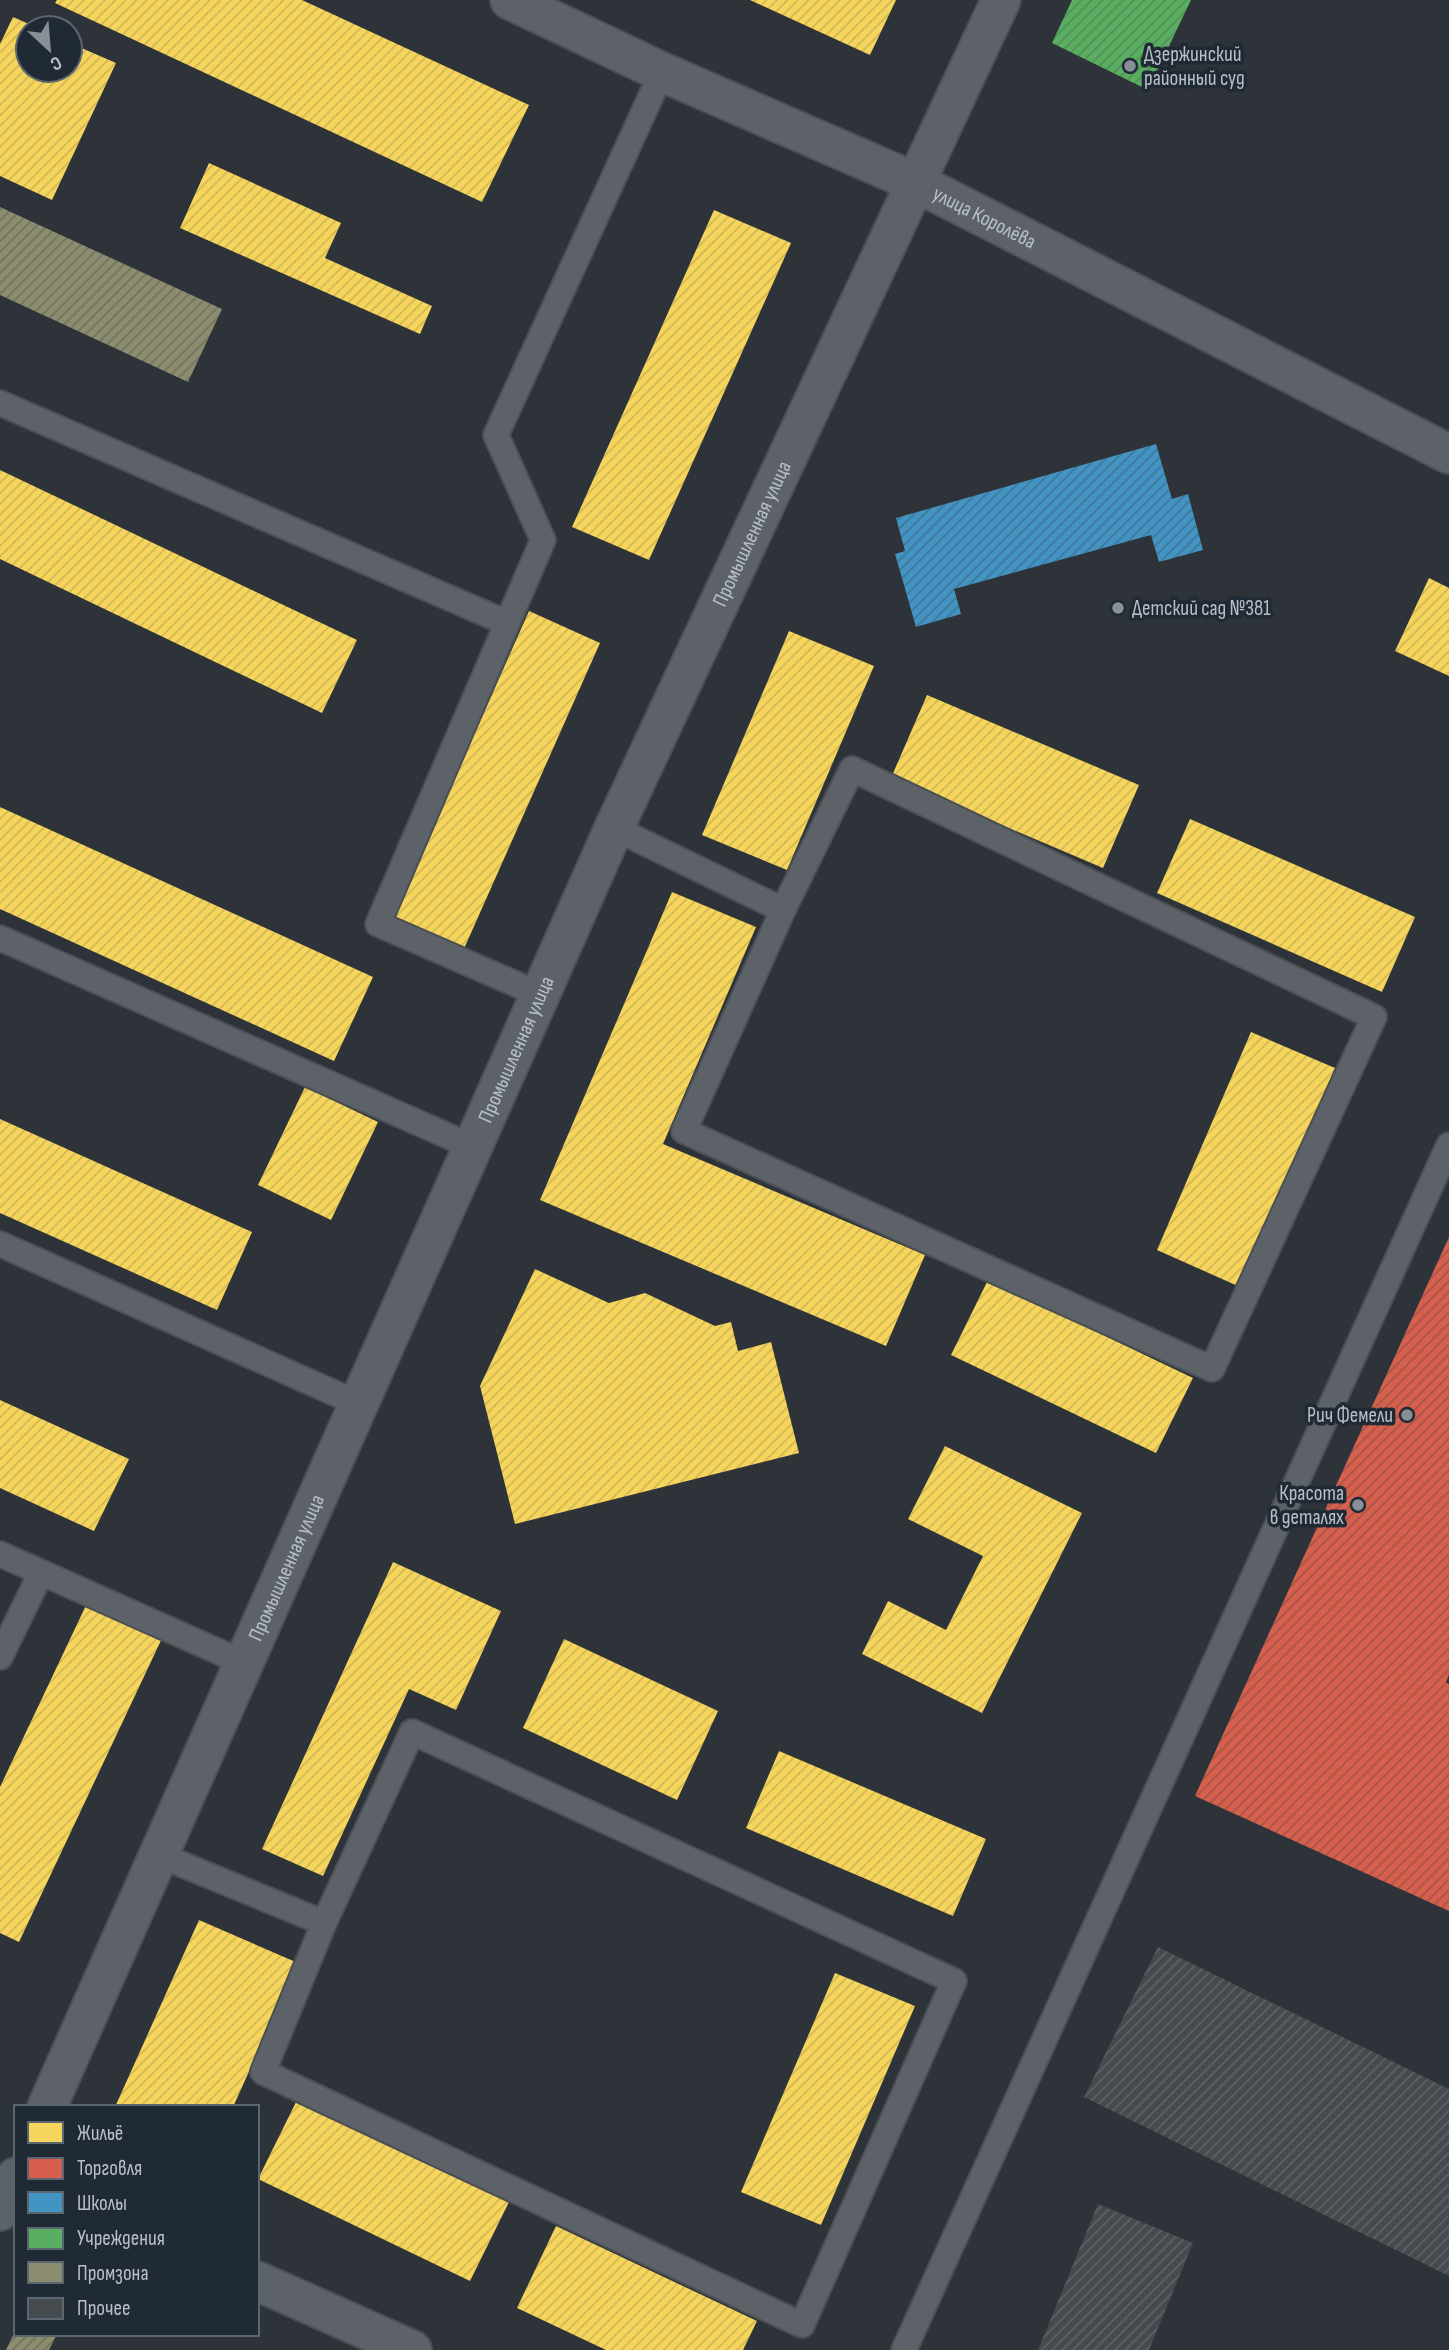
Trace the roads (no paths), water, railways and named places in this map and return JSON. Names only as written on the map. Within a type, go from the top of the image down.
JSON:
[{"type":"street","name":"улица Королёва","points":[[510,0],[662,72],[917,183],[1449,454]]},
{"type":"street","name":"Промышленная улица","points":[[48,2105],[614,828],[1001,0]]},
{"type":"street","points":[[0,2211],[14,2180]]},
{"type":"street","points":[[259,2282],[412,2350]]},
{"type":"lane","points":[[541,995],[378,924],[543,540],[496,435],[662,72]]},
{"type":"lane","points":[[0,403],[507,623]]},
{"type":"lane","points":[[852,769],[1374,1017],[1212,1369],[684,1131],[783,910],[852,769]]},
{"type":"lane","points":[[614,828],[783,910]]},
{"type":"lane","points":[[0,938],[473,1147]]},
{"type":"lane","points":[[904,2350],[1449,1145]]},
{"type":"lane","points":[[0,1244],[359,1404]]},
{"type":"lane","points":[[0,1554],[244,1663]]},
{"type":"lane","points":[[0,1657],[41,1573]]},
{"type":"lane","points":[[412,1732],[954,1981],[803,2325],[263,2072],[324,1923],[412,1732]]},
{"type":"lane","points":[[159,1855],[324,1923]]},
{"type":"place","name":"Дзержинский районный суд","points":[[1130,66]]},
{"type":"place","name":"Детский сад №381","points":[[1118,608]]},
{"type":"place","name":"Рич Фемели","points":[[1407,1415]]},
{"type":"place","name":"Красота в деталях","points":[[1358,1505]]}]
